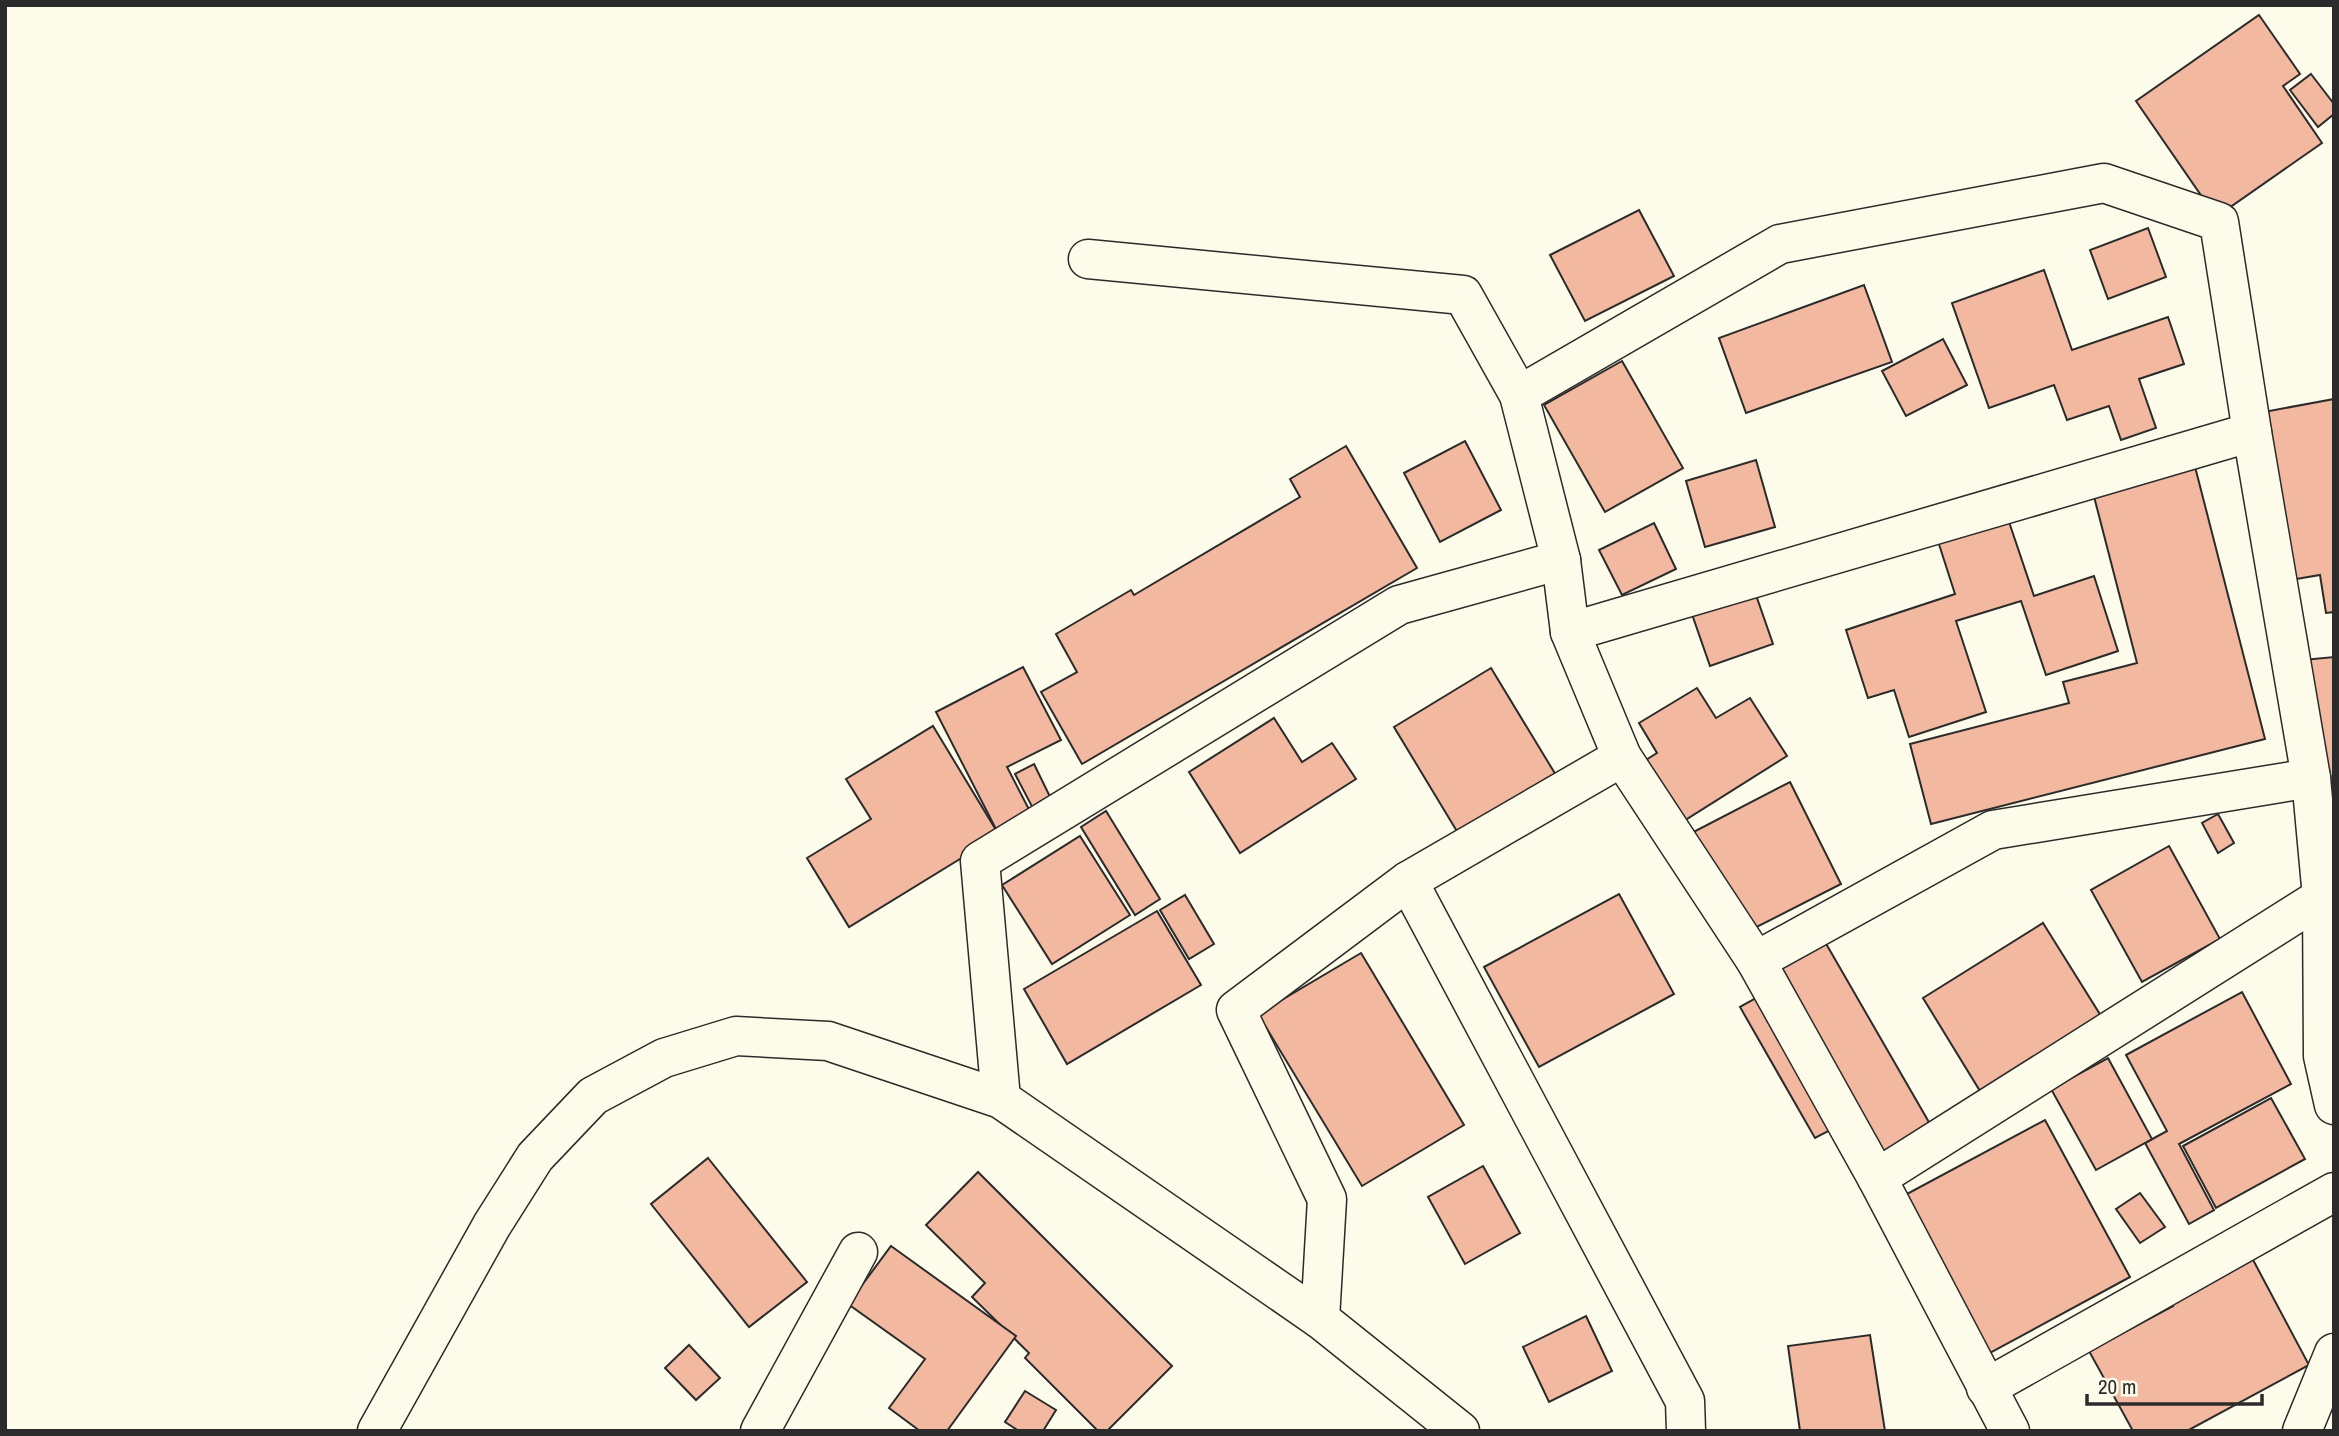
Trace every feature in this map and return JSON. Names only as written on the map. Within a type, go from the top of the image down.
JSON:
[{"type":"street","points":[[1519,395],[1780,244],[2104,183],[2219,222],[2311,778],[2322,897],[2323,1056],[2334,1105]]},
{"type":"street","points":[[1088,260],[1463,295],[1519,395],[1561,560],[1570,632],[1622,757],[1756,961],[1877,1178],[2010,1431]]},
{"type":"street","points":[[1570,632],[2252,432]]},
{"type":"street","points":[[1001,1099],[980,861],[1398,605],[1561,560]]},
{"type":"street","points":[[1320,1319],[1327,1199],[1236,1010],[1408,881],[1622,757]]},
{"type":"street","points":[[1756,961],[1993,830],[2311,778]]},
{"type":"street","points":[[1408,881],[1685,1401],[1686,1431]]},
{"type":"street","points":[[1877,1178],[2322,897]]},
{"type":"street","points":[[377,1431],[492,1225],[534,1157],[593,1096],[663,1058],[736,1036],[828,1041],[1001,1099],[1320,1319],[1460,1431]]},
{"type":"street","points":[[1986,1388],[2334,1192]]},
{"type":"street","points":[[761,1431],[858,1252]]},
{"type":"street","points":[[2302,1431],[2334,1353]]},
{"type":"building","points":[[2259,15],[2300,74],[2283,86],[2322,143],[2216,217],[2136,101]]},
{"type":"building","points":[[2311,74],[2334,104],[2334,114],[2318,127],[2290,90]]},
{"type":"building","points":[[1639,210],[1674,276],[1585,321],[1550,255]]},
{"type":"building","points":[[2148,228],[2166,277],[2108,299],[2090,250]]},
{"type":"building","points":[[2044,270],[2072,350],[2168,317],[2184,364],[2139,379],[2156,428],[2121,440],[2109,406],[2067,420],[2054,385],[1989,408],[1952,303]]},
{"type":"building","points":[[1864,285],[1892,362],[1746,413],[1719,338]]},
{"type":"building","points":[[1943,339],[1967,385],[1906,416],[1882,371]]},
{"type":"building","points":[[1622,361],[1683,468],[1605,512],[1544,405]]},
{"type":"building","points":[[2334,399],[2334,612],[2326,613],[2320,575],[2284,581],[2253,414]]},
{"type":"building","points":[[1465,441],[1501,510],[1440,542],[1404,473]]},
{"type":"building","points":[[1346,446],[1417,568],[1082,764],[1041,692],[1077,672],[1056,634],[1131,590],[1134,595],[1300,497],[1290,479]]},
{"type":"building","points":[[2192,455],[2265,739],[1931,824],[1910,744],[2069,703],[2063,682],[2137,663],[2090,481]]},
{"type":"building","points":[[1756,460],[1775,527],[1705,547],[1686,481]]},
{"type":"building","points":[[2006,513],[2034,596],[2094,576],[2118,651],[2046,675],[2021,601],[1956,621],[1986,712],[1909,737],[1894,690],[1868,698],[1846,630],[1955,594],[1936,535]]},
{"type":"building","points":[[1654,523],[1676,569],[1622,595],[1599,550]]},
{"type":"building","points":[[1749,575],[1773,644],[1710,666],[1686,597]]},
{"type":"building","points":[[2334,657],[2334,781],[2303,783],[2293,661]]},
{"type":"building","points":[[1023,667],[1061,740],[1007,767],[1034,819],[1000,837],[936,712]]},
{"type":"building","points":[[1491,668],[1565,790],[1467,848],[1394,727]]},
{"type":"building","points":[[1697,688],[1716,718],[1750,698],[1787,756],[1663,834],[1625,773],[1657,753],[1639,723]]},
{"type":"building","points":[[1274,718],[1302,762],[1332,743],[1356,779],[1240,853],[1189,772]]},
{"type":"building","points":[[933,726],[999,835],[849,927],[807,858],[871,819],[846,779]]},
{"type":"building","points":[[1034,764],[1056,809],[1038,818],[1015,774]]},
{"type":"building","points":[[1790,782],[1841,884],[1731,940],[1680,839]]},
{"type":"building","points":[[1106,811],[1160,899],[1135,915],[1081,827]]},
{"type":"building","points":[[2218,814],[2234,843],[2218,853],[2202,823]]},
{"type":"building","points":[[1080,836],[1130,915],[1052,964],[1002,885]]},
{"type":"building","points":[[2169,846],[2220,939],[2142,982],[2091,890]]},
{"type":"building","points":[[1619,894],[1674,994],[1539,1067],[1484,967]]},
{"type":"building","points":[[1185,895],[1214,944],[1189,959],[1160,910]]},
{"type":"building","points":[[1157,911],[1201,985],[1067,1064],[1024,989]]},
{"type":"building","points":[[2043,923],[2101,1016],[1980,1091],[1923,998]]},
{"type":"building","points":[[1817,928],[1930,1124],[1855,1168],[1832,1129],[1815,1138],[1740,1007],[1772,989],[1757,963]]},
{"type":"building","points":[[1361,953],[1464,1125],[1362,1186],[1258,1014]]},
{"type":"building","points":[[2242,992],[2291,1084],[2179,1144],[2214,1210],[2189,1224],[2145,1143],[2167,1131],[2126,1055]]},
{"type":"building","points":[[2108,1058],[2152,1139],[2096,1170],[2051,1089]]},
{"type":"building","points":[[2271,1098],[2305,1159],[2216,1208],[2183,1146]]},
{"type":"building","points":[[2045,1120],[2130,1277],[1964,1367],[1879,1209]]},
{"type":"building","points":[[708,1158],[807,1282],[749,1327],[651,1204]]},
{"type":"building","points":[[1483,1166],[1520,1233],[1465,1264],[1428,1197]]},
{"type":"building","points":[[978,1172],[1172,1366],[1107,1431],[1098,1431],[1025,1358],[1029,1353],[972,1297],[985,1283],[926,1225]]},
{"type":"building","points":[[2140,1193],[2165,1227],[2140,1243],[2116,1209]]},
{"type":"building","points":[[891,1246],[1016,1336],[947,1431],[920,1431],[889,1408],[925,1359],[848,1304]]},
{"type":"building","points":[[2251,1256],[2309,1365],[2187,1431],[2133,1431],[2089,1351],[2173,1306],[2170,1300]]},
{"type":"building","points":[[1586,1316],[1612,1371],[1549,1402],[1523,1347]]},
{"type":"building","points":[[1870,1335],[1885,1431],[1800,1431],[1788,1346]]},
{"type":"building","points":[[689,1345],[720,1378],[696,1400],[665,1368]]},
{"type":"building","points":[[1025,1391],[1056,1410],[1043,1431],[1019,1431],[1005,1422]]}]
